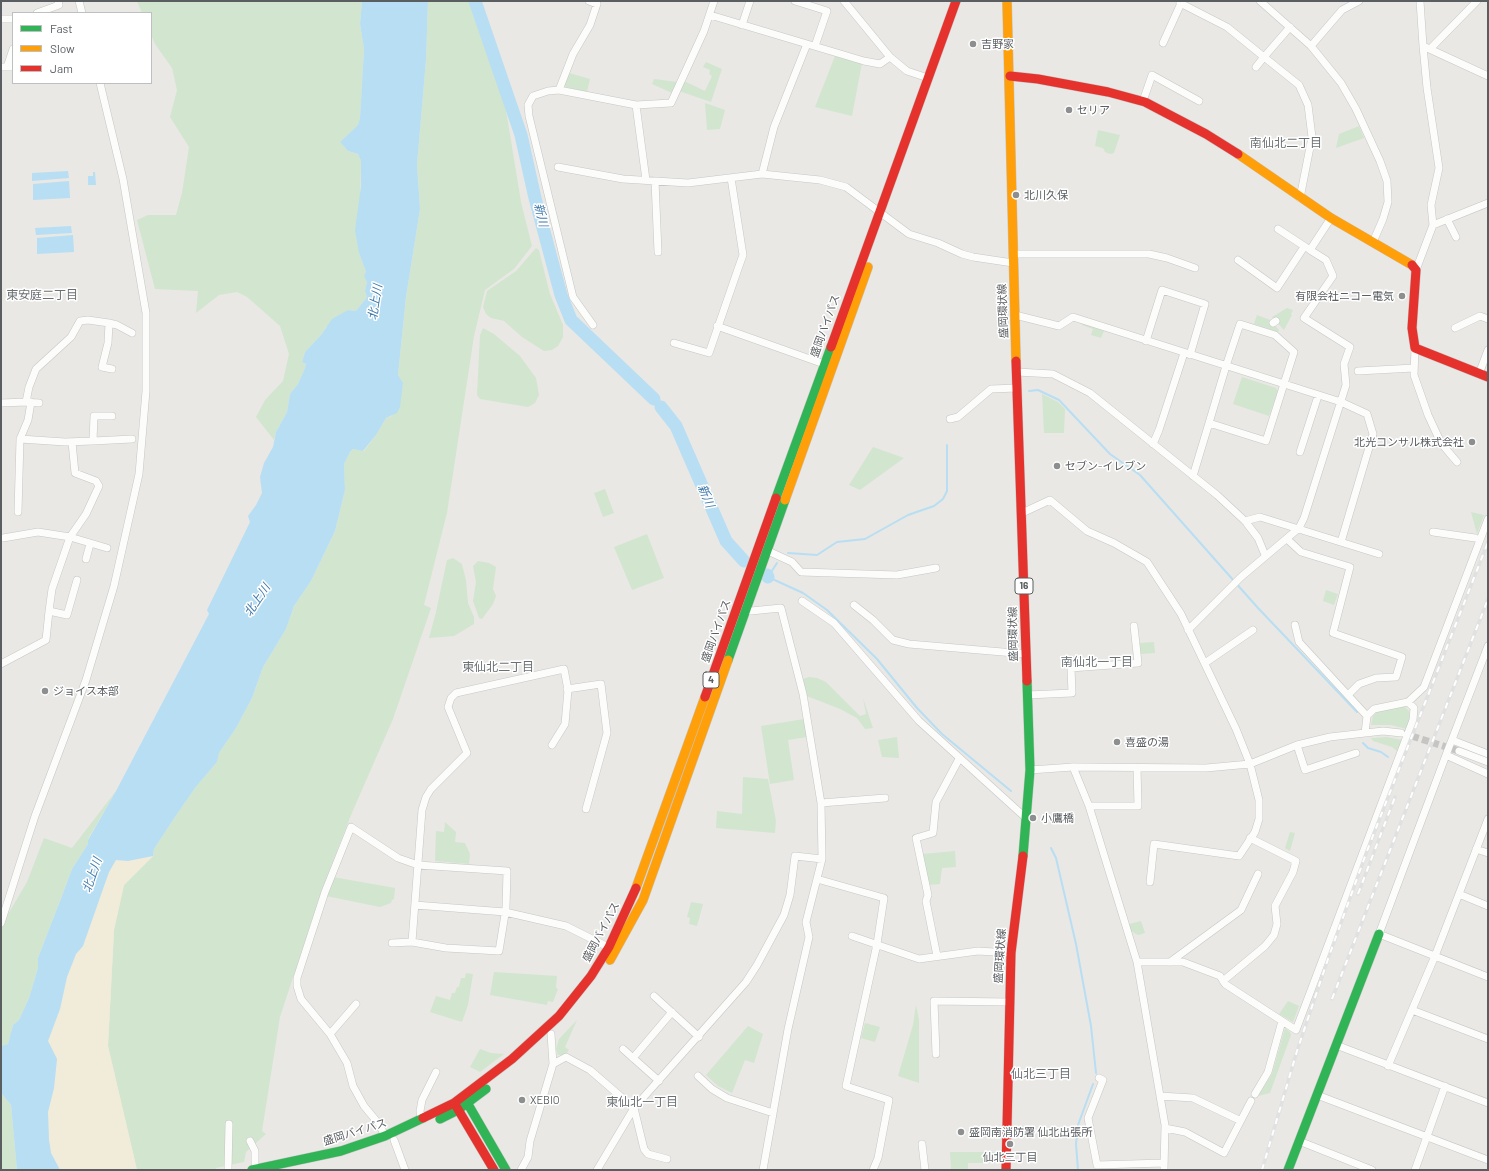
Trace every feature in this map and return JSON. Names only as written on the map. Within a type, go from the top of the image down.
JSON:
[{"type":"main road","name":"盛岡バイパス","points":[[465,1100],[559,1016],[612,949],[633,896],[824,364],[886,218],[928,78],[956,1]]},
{"type":"main road","name":"盛岡バイパス","points":[[291,1170],[340,1159],[394,1140],[456,1107],[524,1058],[551,1034],[587,994],[612,949],[643,900],[964,1]]},
{"type":"main road","name":"盛岡環状線","points":[[1006,1170],[1011,953],[1027,819],[1030,770],[1026,695],[1022,513],[1015,315],[1011,259],[1010,76],[1007,1]]},
{"type":"main road","points":[[1010,76],[1038,79],[1108,92],[1142,101],[1206,134],[1242,156],[1300,198],[1331,218],[1412,264],[1416,270],[1412,328],[1415,348],[1488,377]]},
{"type":"main road","points":[[1288,1170],[1379,934]]},
{"type":"main road","points":[[465,1100],[506,1170]]},
{"type":"main road","name":"盛岡バイパス","points":[[253,1167],[341,1151],[385,1136],[421,1119],[456,1107]]},
{"type":"main road","points":[[456,1107],[494,1170]]},
{"type":"street","points":[[40,12],[59,5],[58,1]]},
{"type":"street","points":[[79,1],[82,12]]},
{"type":"street","points":[[559,90],[573,54],[590,25],[598,2],[589,1]]},
{"type":"street","points":[[592,325],[573,296],[571,290],[529,116],[528,105],[533,96],[548,91],[559,90],[636,105],[671,103],[710,15],[714,1]]},
{"type":"street","points":[[742,25],[750,1]]},
{"type":"street","points":[[795,1],[826,11],[815,46]]},
{"type":"street","points":[[844,1],[890,58],[907,71],[928,78]]},
{"type":"street","points":[[1260,1],[1311,46],[1341,84],[1356,110],[1380,161],[1387,181],[1388,202],[1383,219],[1373,242]]},
{"type":"street","points":[[1311,46],[1342,10],[1359,1]]},
{"type":"street","points":[[1416,270],[1433,225],[1431,205],[1439,168],[1427,88],[1427,48],[1420,1]]},
{"type":"street","points":[[1427,48],[1477,1]]},
{"type":"street","points":[[1163,43],[1181,2],[1227,27],[1299,85],[1308,105],[1312,137],[1300,198]]},
{"type":"street","points":[[710,15],[880,64],[890,58]]},
{"type":"street","points":[[1,19],[12,19]]},
{"type":"street","points":[[1256,67],[1290,27]]},
{"type":"street","points":[[762,174],[774,127],[807,44]]},
{"type":"street","points":[[1427,48],[1488,76]]},
{"type":"street","points":[[7,67],[12,52]]},
{"type":"street","points":[[1142,101],[1152,75],[1199,101]]},
{"type":"street","points":[[1,924],[35,816],[89,673],[116,579],[139,474],[146,391],[146,313],[123,179],[100,84]]},
{"type":"street","points":[[636,105],[646,180]]},
{"type":"street","points":[[558,167],[623,179],[688,183],[762,174],[820,180],[846,187],[909,234],[938,243],[962,254],[1011,259],[1149,254],[1167,258],[1195,268]]},
{"type":"street","points":[[674,343],[709,353],[743,255],[732,178]]},
{"type":"street","points":[[655,181],[658,252]]},
{"type":"street","points":[[1433,225],[1488,203]]},
{"type":"street","points":[[1238,260],[1277,288],[1331,218]]},
{"type":"street","points":[[1447,219],[1456,236]]},
{"type":"street","points":[[1188,630],[1241,577],[1265,555],[1299,528],[1304,518],[1346,385],[1344,364],[1350,347],[1304,318],[1333,276],[1326,260],[1278,229]]},
{"type":"street","points":[[1146,341],[1162,290],[1205,304],[1153,444]]},
{"type":"street","points":[[1015,315],[1059,326],[1073,317],[1318,396],[1341,402],[1367,414],[1373,434],[1341,542]]},
{"type":"street","points":[[1455,328],[1480,316],[1488,319]]},
{"type":"street","points":[[18,512],[20,439],[28,420],[29,387],[36,369],[71,337],[80,321],[88,320],[109,323],[117,325],[132,333]]},
{"type":"street","points":[[109,323],[108,343],[102,367],[112,369]]},
{"type":"street","points":[[1193,476],[1226,366],[1240,324],[1275,335],[1294,352],[1266,441],[1209,423]]},
{"type":"street","points":[[718,326],[824,364]]},
{"type":"street","points":[[1415,348],[1414,375],[1428,415],[1441,443],[1457,462]]},
{"type":"street","points":[[1479,374],[1488,350]]},
{"type":"street","points":[[1358,371],[1414,368]]},
{"type":"street","points":[[1017,372],[1054,374],[1090,393],[1193,476],[1245,521],[1258,538],[1265,555]]},
{"type":"street","points":[[950,418],[958,417],[973,406],[982,394],[991,389],[1017,388]]},
{"type":"street","points":[[1300,452],[1318,396]]},
{"type":"street","points":[[1,403],[39,403]]},
{"type":"street","points":[[93,441],[94,416],[112,416]]},
{"type":"street","points":[[20,439],[72,442],[132,439]]},
{"type":"street","points":[[1,664],[46,640],[52,589],[70,538],[86,514],[98,486],[96,481],[75,473],[72,442]]},
{"type":"street","points":[[1022,513],[1050,500],[1087,531],[1114,543],[1147,562],[1181,614],[1236,729],[1250,764],[1259,800],[1259,819],[1239,856],[1154,844],[1150,882]]},
{"type":"street","points":[[1245,521],[1260,517],[1379,554]]},
{"type":"street","points":[[1365,733],[1367,716],[1374,708],[1408,702],[1424,687],[1488,519]]},
{"type":"street","points":[[3,538],[38,532],[70,538],[107,548]]},
{"type":"street","points":[[1433,532],[1475,538]]},
{"type":"street","points":[[1287,539],[1300,552],[1350,567],[1333,633],[1402,657],[1396,677],[1376,678],[1359,684],[1348,694]]},
{"type":"street","points":[[86,559],[90,544]]},
{"type":"street","points":[[768,551],[792,562],[801,572],[897,575],[936,568]]},
{"type":"street","points":[[49,611],[67,615],[77,580]]},
{"type":"street","points":[[802,601],[834,623],[919,721],[959,759],[998,791],[1027,819]]},
{"type":"street","points":[[854,605],[873,620],[893,640],[909,644],[1026,654]]},
{"type":"street","points":[[746,610],[751,611],[780,608],[803,694],[821,803],[822,859],[806,922],[809,937],[788,1029],[763,1170]]},
{"type":"street","points":[[1295,625],[1299,642],[1367,716]]},
{"type":"street","points":[[1026,695],[1072,694],[1071,668],[1138,663],[1134,626]]},
{"type":"street","points":[[1205,663],[1253,630]]},
{"type":"street","points":[[1488,646],[1379,934],[1488,977]]},
{"type":"street","points":[[412,942],[422,810],[426,797],[431,788],[467,753],[448,707],[451,698],[456,692],[564,670],[567,689],[565,724],[552,745]]},
{"type":"street","points":[[567,689],[601,684],[607,733],[586,809]]},
{"type":"street","points":[[1137,962],[1183,962],[1220,976],[1223,981],[1296,1030],[1413,720],[1414,708],[1408,702]]},
{"type":"street","points":[[1030,770],[1073,767],[1206,768],[1250,764],[1297,745],[1330,737],[1383,731],[1401,733]]},
{"type":"street","points":[[1452,740],[1488,754]]},
{"type":"street","points":[[1297,745],[1305,770],[1356,753]]},
{"type":"street","points":[[1459,751],[1488,762]]},
{"type":"street","points":[[1446,755],[1488,774]]},
{"type":"street","points":[[937,956],[926,901],[928,895],[916,838],[934,833],[936,802],[942,788],[959,759]]},
{"type":"street","points":[[1073,767],[1089,806],[1137,962],[1165,1128],[1164,1167],[1098,1165],[1088,1118],[1103,1080],[1099,1078]]},
{"type":"street","points":[[1089,806],[1138,806],[1137,768]]},
{"type":"street","points":[[821,803],[885,798]]},
{"type":"street","points":[[1388,1066],[1435,956],[1488,819]]},
{"type":"street","points":[[385,1136],[379,1124],[364,1106],[354,1086],[347,1063],[330,1034],[301,999],[296,978],[325,892],[352,827],[398,858],[418,865],[507,871],[505,912],[499,951],[436,947],[412,942],[392,943]]},
{"type":"street","points":[[1223,981],[1265,946],[1274,935],[1277,924],[1275,906],[1293,872],[1296,861],[1250,838]]},
{"type":"street","points":[[1476,849],[1488,853]]},
{"type":"street","points":[[597,1170],[634,1108],[699,1037],[746,982],[781,921],[790,895],[795,856],[822,859]]},
{"type":"street","points":[[1170,962],[1241,910],[1258,874]]},
{"type":"street","points":[[817,879],[884,898],[877,944],[846,1086],[889,1100],[878,1158],[873,1170]]},
{"type":"street","points":[[1459,894],[1488,906]]},
{"type":"street","points":[[415,904],[505,912],[566,926],[612,949]]},
{"type":"street","points":[[852,936],[919,959],[978,952],[1011,953]]},
{"type":"street","points":[[654,996],[699,1037]]},
{"type":"street","points":[[936,1054],[934,1001],[1010,1002]]},
{"type":"street","points":[[330,1034],[356,1004]]},
{"type":"street","points":[[1412,1010],[1488,1039]]},
{"type":"street","points":[[633,1058],[672,1012]]},
{"type":"street","points":[[1255,1094],[1268,1072],[1282,1021]]},
{"type":"street","points":[[521,1170],[528,1157],[530,1141],[553,1064],[551,1034]]},
{"type":"street","points":[[1336,1045],[1488,1103]]},
{"type":"street","points":[[623,1049],[659,1081]]},
{"type":"street","points":[[553,1064],[566,1057],[590,1070],[634,1108],[644,1149],[648,1154],[667,1158]]},
{"type":"street","points":[[421,1119],[420,1111],[422,1100],[436,1072]]},
{"type":"street","points":[[698,1076],[712,1089],[727,1098],[773,1113]]},
{"type":"street","points":[[1415,1170],[1445,1086]]},
{"type":"street","points":[[1317,1095],[1488,1160]]},
{"type":"street","points":[[1160,1096],[1193,1098],[1239,1120]]},
{"type":"street","points":[[1165,1128],[1184,1132],[1224,1153],[1239,1120],[1251,1101]]},
{"type":"street","points":[[228,1170],[229,1124]]},
{"type":"street","points":[[394,1140],[405,1170]]},
{"type":"street","points":[[250,1141],[255,1151],[253,1167]]},
{"type":"street","points":[[1299,1141],[1356,1167],[1372,1170]]},
{"type":"street","points":[[922,1144],[925,1170]]},
{"type":"green space","points":[[137,1],[362,1],[360,24],[364,49],[360,118],[358,125],[340,142],[348,151],[358,154],[361,161],[359,253],[366,272],[367,282],[365,291],[367,297],[356,311],[348,310],[326,327],[321,335],[305,352],[302,362],[306,364],[305,368],[298,384],[290,394],[287,412],[276,432],[274,440],[256,417],[265,400],[283,381],[289,354],[280,326],[247,297],[237,292],[219,295],[196,313],[198,291],[155,289],[137,220],[148,215],[176,215],[182,193],[189,147],[170,117],[177,90],[172,68],[152,37],[152,12],[142,12]]},
{"type":"green space","points":[[428,1],[469,1],[505,104],[521,202],[532,246],[514,269],[485,290],[474,336],[447,513],[424,605],[431,608],[393,719],[351,815],[322,889],[280,1017],[262,1131],[266,1134],[246,1152],[244,1162],[216,1168],[216,1170],[137,1170],[108,1046],[114,930],[124,885],[153,856],[154,849],[175,817],[195,788],[217,762],[219,753],[236,728],[252,698],[263,667],[286,629],[294,606],[311,581],[335,531],[345,490],[344,464],[350,452],[353,449],[364,451],[386,418],[392,416],[403,384],[398,375],[406,297],[420,209],[417,165],[426,60]]},
{"type":"green space","points":[[835,56],[862,63],[852,116],[815,107]]},
{"type":"green space","points":[[706,62],[722,69],[711,102],[679,91],[684,81],[705,91],[712,76],[709,74],[710,70],[703,67]]},
{"type":"green space","points":[[569,73],[590,79],[587,92],[566,87],[564,85]]},
{"type":"green space","points":[[654,79],[677,82],[672,93],[652,84]]},
{"type":"green space","points":[[705,103],[725,110],[720,129],[707,130]]},
{"type":"green space","points":[[1359,126],[1364,138],[1336,148],[1339,134]]},
{"type":"green space","points":[[1098,130],[1120,135],[1114,153],[1110,154],[1105,152],[1103,148],[1095,146]]},
{"type":"green space","points":[[536,248],[539,250],[550,294],[563,325],[563,337],[558,346],[552,350],[544,351],[522,337],[504,321],[491,318],[486,314],[483,307],[487,291],[516,271]]},
{"type":"green space","points":[[1287,308],[1293,310],[1284,330],[1272,317]]},
{"type":"green space","points":[[1257,315],[1270,320],[1279,330],[1278,332],[1254,324]]},
{"type":"green space","points":[[1083,323],[1104,331],[1101,338],[1091,335],[1093,329],[1082,325]]},
{"type":"green space","points":[[483,328],[494,334],[520,356],[536,378],[539,395],[535,403],[528,407],[480,399],[477,395],[480,335]]},
{"type":"green space","points":[[1242,377],[1276,388],[1278,391],[1269,416],[1233,404]]},
{"type":"green space","points":[[1042,394],[1058,402],[1065,409],[1064,433],[1044,433]]},
{"type":"green space","points":[[873,447],[904,458],[860,490],[849,485]]},
{"type":"green space","points":[[605,489],[614,513],[603,517],[594,493]]},
{"type":"green space","points":[[1471,512],[1484,515],[1477,534]]},
{"type":"green space","points":[[647,534],[664,578],[632,590],[614,547]]},
{"type":"green space","points":[[453,558],[462,564],[466,580],[468,603],[474,617],[474,624],[454,636],[429,638],[447,560]]},
{"type":"green space","points":[[478,561],[489,563],[496,567],[493,589],[496,596],[493,604],[482,619],[479,618],[473,601],[476,582],[473,566]]},
{"type":"green space","points":[[1326,590],[1338,594],[1334,605],[1323,601]]},
{"type":"green space","points":[[1154,642],[1155,653],[1141,654],[1140,643]]},
{"type":"green space","points":[[809,677],[817,678],[826,682],[860,716],[866,714],[863,698],[873,728],[865,729],[857,718],[840,709],[807,696],[803,679]]},
{"type":"green space","points":[[1404,706],[1409,711],[1410,720],[1407,729],[1391,725],[1371,725],[1373,716],[1377,712]]},
{"type":"green space","points":[[804,719],[807,737],[788,740],[794,780],[770,784],[761,726]]},
{"type":"green space","points":[[897,737],[899,758],[882,757],[878,740]]},
{"type":"green space","points":[[1387,737],[1402,740],[1398,752],[1392,747],[1373,741],[1371,738]]},
{"type":"green space","points":[[743,777],[768,779],[776,821],[775,833],[716,828],[717,811],[742,814]]},
{"type":"green space","points":[[116,791],[88,839],[88,844],[72,869],[38,958],[38,968],[29,998],[19,1020],[13,1025],[8,1044],[1,1046],[1,926],[27,882],[44,838],[72,848]]},
{"type":"green space","points":[[445,822],[456,832],[455,842],[465,843],[470,854],[469,864],[435,861],[436,831],[444,832]]},
{"type":"green space","points":[[1290,832],[1295,833],[1290,851],[1285,848]]},
{"type":"green space","points":[[955,851],[956,867],[942,868],[940,884],[928,885],[923,854]]},
{"type":"green space","points":[[333,877],[395,888],[394,899],[391,903],[380,907],[326,896]]},
{"type":"green space","points":[[691,902],[703,904],[697,926],[689,924],[690,918],[687,917]]},
{"type":"green space","points":[[1141,921],[1145,933],[1138,935],[1131,931],[1129,924]]},
{"type":"green space","points":[[494,972],[557,976],[556,988],[558,989],[553,1002],[548,1001],[547,1005],[490,995]]},
{"type":"green space","points":[[466,973],[473,974],[468,1005],[462,1022],[430,1012],[436,996],[450,1000],[452,993],[455,993],[457,987],[459,987],[461,978],[465,978]]},
{"type":"green space","points":[[1288,1001],[1299,1006],[1293,1022],[1279,1014]]},
{"type":"green space","points":[[916,1005],[919,1020],[919,1083],[898,1076],[913,1025]]},
{"type":"green space","points":[[577,1020],[565,1047],[569,1050],[565,1055],[558,1055],[556,1049],[559,1039]]},
{"type":"green space","points":[[865,1023],[880,1027],[875,1042],[861,1038]]},
{"type":"green space","points":[[748,1026],[763,1034],[754,1063],[745,1060],[732,1093],[718,1086],[706,1075]]},
{"type":"green space","points":[[1285,1028],[1291,1035],[1270,1093],[1258,1096],[1272,1074]]},
{"type":"green space","points":[[480,1049],[491,1053],[504,1054],[480,1072],[470,1067]]},
{"type":"green space","points":[[1,1093],[11,1105],[17,1170],[1,1170]]},
{"type":"green space","points":[[950,1152],[995,1152],[995,1163],[968,1163],[968,1169],[951,1169]]},
{"type":"sand","points":[[153,856],[124,885],[114,930],[108,1046],[137,1170],[61,1170],[51,1153],[49,1140],[48,1112],[54,1088],[57,1059],[48,1041],[60,1009],[67,977],[76,954],[83,946],[94,910],[114,861]]},
{"type":"water","name":"北上川","points":[[362,1],[428,1],[426,60],[417,165],[420,209],[406,297],[398,375],[403,383],[400,407],[397,413],[386,418],[376,435],[363,451],[353,449],[350,452],[344,464],[345,490],[335,531],[311,581],[294,606],[286,629],[263,667],[252,698],[236,728],[219,753],[217,762],[195,788],[175,817],[154,849],[153,856],[128,861],[116,860],[109,872],[83,946],[76,954],[67,977],[60,1009],[48,1041],[57,1059],[54,1088],[48,1112],[49,1140],[51,1153],[60,1170],[17,1170],[11,1105],[1,1093],[1,1046],[8,1044],[13,1025],[19,1020],[29,998],[38,968],[38,958],[72,869],[88,844],[88,840],[116,791],[209,614],[207,610],[250,522],[248,516],[262,493],[260,477],[264,463],[273,447],[276,432],[287,412],[290,394],[298,384],[305,368],[306,364],[302,362],[305,352],[321,335],[332,319],[348,310],[356,311],[367,297],[365,291],[367,282],[364,276],[366,272],[359,253],[355,230],[361,186],[361,161],[358,154],[348,151],[340,142],[358,125],[360,118],[364,49],[360,24]]},
{"type":"water","points":[[68,171],[69,178],[32,181],[32,173]]},
{"type":"water","points":[[93,172],[95,172],[96,185],[88,185],[88,176],[93,176]]},
{"type":"water","points":[[69,181],[70,198],[33,200],[33,184]]},
{"type":"water","points":[[71,226],[72,233],[36,235],[35,228]]},
{"type":"water","points":[[73,235],[74,252],[37,254],[37,238]]},
{"type":"waterway","name":"新川","points":[[475,1],[521,135],[535,198],[561,295],[571,320],[654,399]]},
{"type":"waterway","points":[[1029,391],[1038,390],[1059,400],[1110,454],[1140,475],[1258,608],[1357,712]]},
{"type":"waterway","name":"新川","points":[[661,407],[676,426],[726,541],[744,561]]},
{"type":"waterway","points":[[788,553],[817,555],[837,542],[865,539],[908,515],[934,506],[943,499],[947,491],[947,445]]},
{"type":"waterway","points":[[777,563],[768,577],[803,593],[827,610],[877,659],[917,708],[942,734],[1011,791]]},
{"type":"waterway","points":[[1363,743],[1368,748],[1381,752],[1388,757]]},
{"type":"waterway","points":[[1051,848],[1056,858],[1076,944],[1091,1026],[1096,1073]]},
{"type":"waterway","points":[[1078,1170],[1076,1144],[1078,1125],[1093,1084]]},
{"type":"tunnel","points":[[1402,733],[1459,751]]},
{"type":"railway","points":[[1262,1170],[1297,1051],[1328,959],[1367,851],[1488,542]]},
{"type":"railway","points":[[1332,999],[1488,599]]},
{"type":"railway","points":[[1358,894],[1395,797]]},
{"type":"traffic: fast","points":[[776,498],[831,347]]},
{"type":"traffic: fast","points":[[728,660],[785,500]]},
{"type":"traffic: fast","points":[[1023,856],[1030,770],[1027,681]]},
{"type":"traffic: fast","points":[[1288,1170],[1379,934]]},
{"type":"traffic: fast","points":[[440,1119],[458,1110],[486,1089]]},
{"type":"traffic: fast","points":[[465,1099],[506,1170]]},
{"type":"traffic: fast","points":[[252,1170],[341,1151],[385,1136],[423,1118]]},
{"type":"traffic: slow","points":[[1007,1],[1016,361]]},
{"type":"traffic: slow","points":[[1238,154],[1331,218],[1412,265]]},
{"type":"traffic: slow","points":[[785,500],[868,267]]},
{"type":"traffic: slow","points":[[610,960],[643,900],[728,660]]},
{"type":"traffic: slow","points":[[636,888],[705,697]]},
{"type":"traffic: jam","points":[[831,347],[956,1]]},
{"type":"traffic: jam","points":[[1010,76],[1038,79],[1108,92],[1145,102],[1206,134],[1238,154]]},
{"type":"traffic: jam","points":[[1412,265],[1416,270],[1412,328],[1415,348],[1488,377]]},
{"type":"traffic: jam","points":[[1016,361],[1027,681]]},
{"type":"traffic: jam","points":[[705,697],[776,498]]},
{"type":"traffic: jam","points":[[1006,1170],[1011,953],[1023,856]]},
{"type":"traffic: jam","points":[[423,1118],[454,1103],[512,1059],[559,1016],[591,976],[609,947],[636,888]]},
{"type":"traffic: jam","points":[[456,1106],[494,1170]]},
{"type":"place","name":"吉野家","points":[[973,44]]},
{"type":"place","name":"セリア","points":[[1069,110]]},
{"type":"place","name":"北川久保","points":[[1016,195]]},
{"type":"place","name":"有限会社ニコー電気","points":[[1402,296]]},
{"type":"place","name":"北光コンサル株式会社","points":[[1472,442]]},
{"type":"place","name":"セブン-イレブン","points":[[1057,466]]},
{"type":"place","name":"ジョイス本部","points":[[45,691]]},
{"type":"place","name":"喜盛の湯","points":[[1117,742]]},
{"type":"place","name":"小鷹橋","points":[[1033,818]]},
{"type":"place","name":"XEBIO","points":[[522,1100]]},
{"type":"place","name":"盛岡南消防署 仙北出張所","points":[[961,1132]]},
{"type":"place","name":"仙北三丁目","points":[[1010,1144]]},
{"type":"district","name":"南仙北二丁目","points":[[1286,143]]},
{"type":"district","name":"東安庭二丁目","points":[[42,295]]},
{"type":"district","name":"南仙北一丁目","points":[[1097,662]]},
{"type":"district","name":"東仙北二丁目","points":[[498,667]]},
{"type":"district","name":"仙北三丁目","points":[[1041,1074]]},
{"type":"district","name":"東仙北一丁目","points":[[642,1102]]}]
